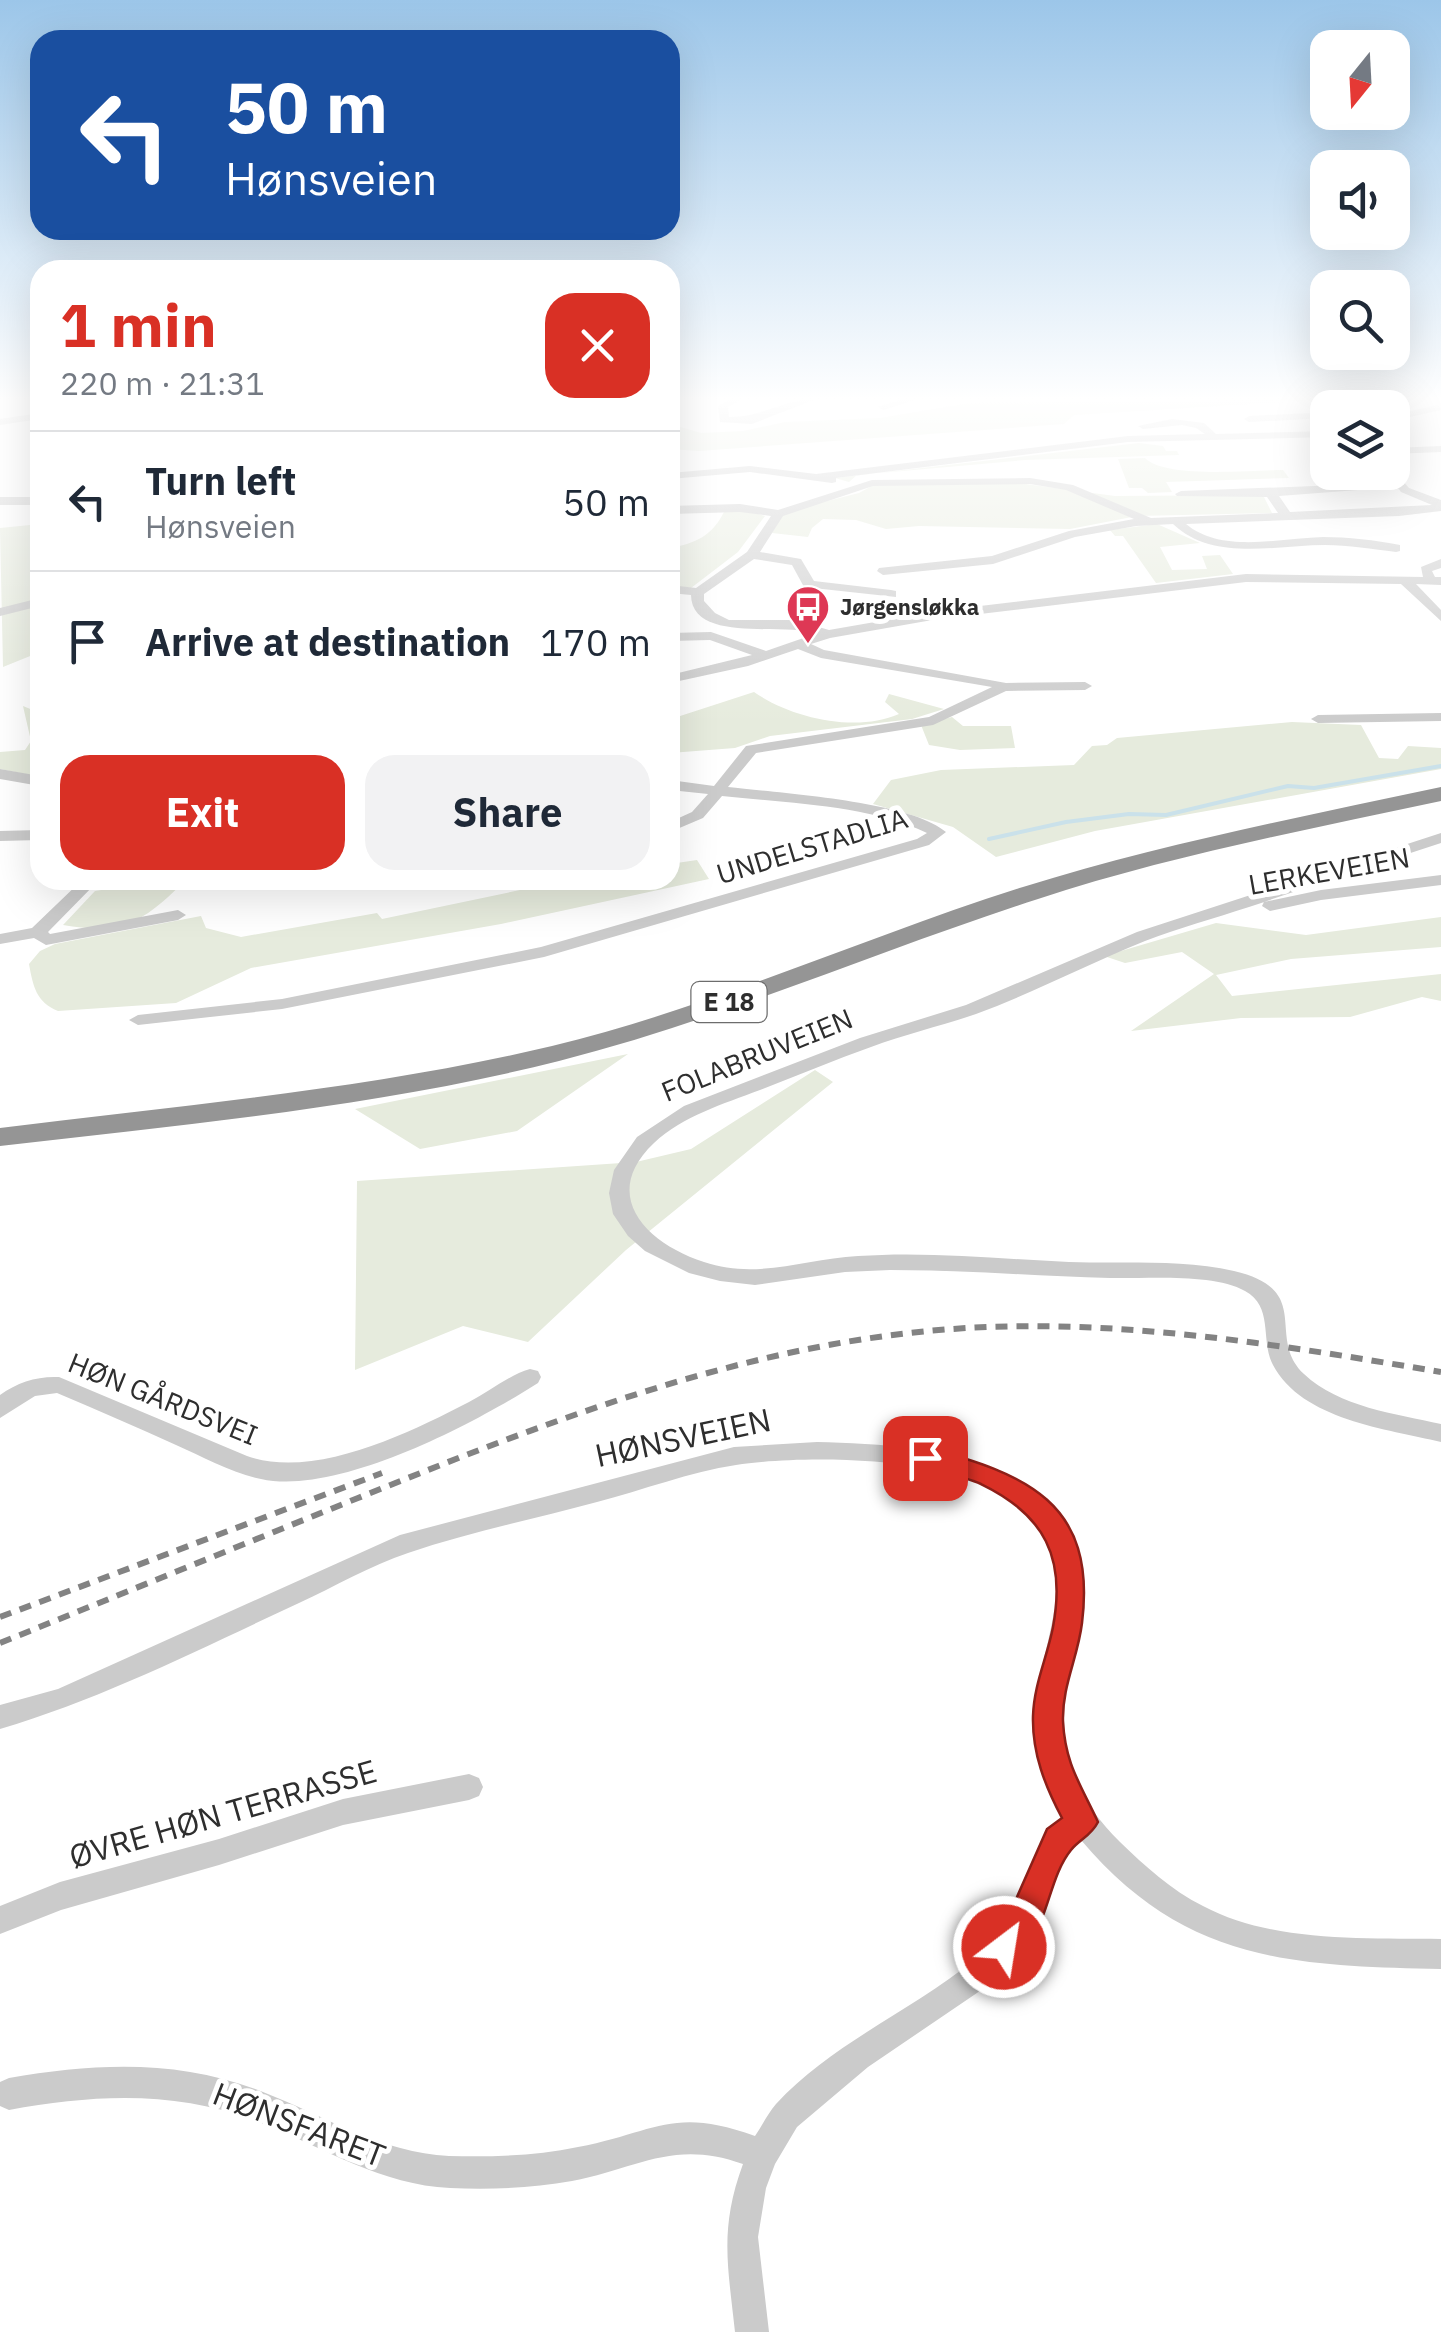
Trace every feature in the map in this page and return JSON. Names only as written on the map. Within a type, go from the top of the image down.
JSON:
[{"type":"highway","name":"E 18","points":[[0,1118],[323,1078],[544,1038],[691,996],[1079,860],[1181,835],[1441,783]]},
{"type":"highway","name":"E 18","points":[[0,1137],[306,1099],[551,1054],[706,1010],[1028,893],[1194,846],[1441,797]]},
{"type":"street","points":[[680,510],[740,508],[779,514]]},
{"type":"street","points":[[680,590],[698,592],[752,555],[779,514],[790,508]]},
{"type":"street","points":[[1121,508],[1148,521]]},
{"type":"street","points":[[1280,508],[1286,516]]},
{"type":"street","points":[[883,571],[992,560],[1097,528],[1148,521],[1178,523],[1191,519],[1428,508]]},
{"type":"street","points":[[1178,523],[1188,533],[1230,544],[1336,541],[1396,548]]},
{"type":"street","points":[[752,555],[803,561],[809,584],[891,594]]},
{"type":"street","points":[[1436,581],[1425,570],[1441,564]]},
{"type":"street","points":[[680,676],[827,634],[938,615],[1246,578],[1436,581]]},
{"type":"street","points":[[1408,583],[1441,617]]},
{"type":"street","points":[[698,592],[700,608],[729,625],[806,625],[827,634]]},
{"type":"street","points":[[0,612],[30,604]]},
{"type":"street","points":[[680,637],[711,636],[765,655]]},
{"type":"street","points":[[797,644],[821,654],[1004,687],[1084,686]]},
{"type":"street","points":[[680,823],[702,814],[750,749],[915,725],[946,717],[1004,687]]},
{"type":"street","points":[[1318,719],[1441,717]]},
{"type":"street","points":[[0,774],[30,779]]},
{"type":"street","name":"UNDELSTADLIA","points":[[138,1020],[282,1004],[558,948],[923,842],[938,832],[910,820],[854,809],[680,786]]},
{"type":"street","points":[[0,836],[30,834]]},
{"type":"street","name":"FOLABRUVEIEN","points":[[1437,844],[1142,936],[972,1009],[868,1042],[691,1110],[664,1123],[640,1145],[620,1179],[619,1195],[628,1222],[661,1252],[684,1264],[740,1277],[876,1264],[1146,1272],[1248,1283],[1272,1302],[1279,1354],[1288,1373],[1303,1386],[1335,1403],[1441,1433]]},
{"type":"street","name":"LERKEVEIEN","points":[[1226,918],[1321,895],[1441,880]]},
{"type":"street","points":[[0,939],[38,932],[81,890]]},
{"type":"street","points":[[38,932],[46,940],[70,938],[178,916]]},
{"type":"street","name":"HØN GÅRDSVEI","points":[[0,1409],[25,1389],[40,1384],[59,1385],[246,1465],[292,1474],[332,1468],[402,1441],[502,1396],[530,1377]]},
{"type":"street","name":"HØNSVEIEN","points":[[0,1718],[62,1699],[120,1674],[400,1544],[734,1456],[783,1450],[900,1454],[949,1462],[987,1474],[1024,1497],[1048,1518],[1064,1542],[1071,1578],[1068,1628],[1051,1682],[1048,1721],[1057,1778],[1082,1822],[1165,1900],[1213,1926],[1286,1946],[1441,1954]]},
{"type":"street","name":"ØVRE HØN TERRASSE","points":[[0,1920],[60,1896],[219,1852],[342,1812],[469,1787]]},
{"type":"street","points":[[752,2332],[741,2238],[750,2188],[762,2155],[786,2116],[857,2056],[988,1968],[1020,1926],[1058,1840],[1082,1822]]},
{"type":"street","name":"HØNSFARET","points":[[9,2094],[55,2084],[150,2078],[196,2085],[244,2098],[370,2156],[428,2171],[529,2170],[582,2162],[689,2136],[720,2140],[762,2155]]},
{"type":"shaded area","points":[[800,508],[1269,508],[1272,513],[1137,516],[1070,529],[886,529],[856,520],[823,519],[808,537],[772,533],[784,512]]},
{"type":"shaded area","points":[[749,511],[765,516],[738,552],[691,588],[680,587],[680,546],[702,537],[724,512]]},
{"type":"shaded area","points":[[1157,524],[1200,543],[1160,547],[1172,570],[1207,569],[1202,556],[1220,555],[1233,574],[1156,583],[1123,536],[1115,536],[1110,530]]},
{"type":"shaded area","points":[[30,525],[30,656],[3,667],[0,528]]},
{"type":"shaded area","points":[[754,692],[786,709],[844,722],[882,720],[899,714],[885,702],[889,694],[944,709],[912,719],[770,736],[735,748],[680,752],[680,716]]},
{"type":"shaded area","points":[[23,706],[30,709],[30,737]]},
{"type":"shaded area","points":[[952,717],[963,726],[1011,726],[1015,748],[960,750],[929,745],[921,725]]},
{"type":"shaded area","points":[[1292,722],[1361,725],[1379,758],[1398,759],[1408,746],[1441,748],[1441,769],[1095,831],[996,857],[953,827],[873,804],[891,780],[941,770],[1074,765],[1092,746],[1107,745],[1117,738]]},
{"type":"shaded area","points":[[30,742],[30,775],[0,769],[0,752],[25,750]]},
{"type":"shaded area","points":[[697,860],[709,879],[680,885],[680,863]]},
{"type":"shaded area","points":[[175,890],[132,922],[102,928],[63,925],[95,891]]},
{"type":"shaded area","points":[[520,890],[658,890],[501,924],[251,968],[176,1003],[58,1011],[37,992],[29,964],[40,951],[55,944],[201,916],[206,928],[241,937],[377,913],[382,919]]},
{"type":"shaded area","points":[[1441,917],[1441,947],[1291,959],[1216,975],[1232,996],[1441,974],[1441,1001],[1422,997],[1350,1017],[1241,1018],[1131,1031],[1214,974],[1182,952],[1125,963],[1104,956],[1216,923],[1306,935]]},
{"type":"shaded area","points":[[628,1054],[517,1131],[420,1149],[355,1109]]},
{"type":"shaded area","points":[[815,1070],[833,1082],[626,1250],[528,1342],[463,1326],[355,1370],[357,1181],[636,1162],[691,1149]]},
{"type":"waterway","points":[[989,839],[1066,822],[1129,814],[1166,815],[1288,786],[1314,788],[1441,766]]},
{"type":"railway","points":[[0,1643],[502,1441],[649,1390],[799,1351],[875,1337],[952,1329],[1075,1327],[1259,1343],[1441,1372]]},
{"type":"railway","points":[[0,1617],[382,1473]]},
{"type":"place","name":"Jørgensløkka","points":[[808,645]]},
{"type":"route","points":[[925,1458],[987,1474],[1024,1497],[1048,1518],[1064,1542],[1071,1578],[1068,1628],[1051,1682],[1048,1721],[1057,1778],[1082,1822],[1058,1840],[1020,1926],[1004,1947]]}]
